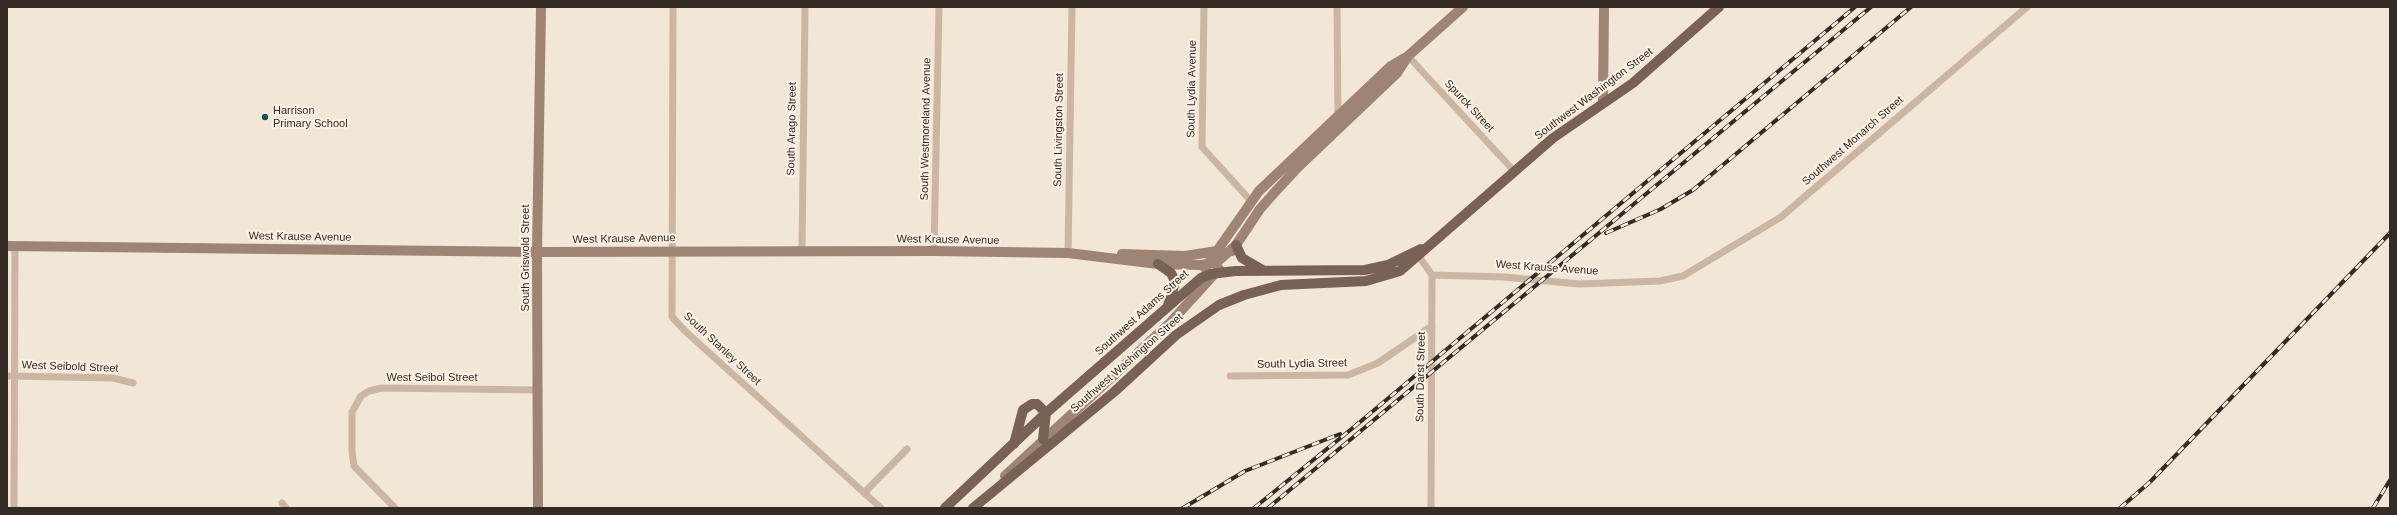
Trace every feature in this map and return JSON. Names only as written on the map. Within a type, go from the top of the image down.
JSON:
[{"type":"main road","name":"Southwest Washington Street","points":[[973,508],[1114,392],[1176,335],[1212,309],[1244,295],[1281,285],[1357,282],[1379,279],[1400,271],[1417,254],[1447,232],[1514,171],[1568,126],[1637,79],[1719,7]]},
{"type":"main road","points":[[1235,246],[1242,258],[1263,270]]},
{"type":"main road","name":"Southwest Washington Street","points":[[1195,282],[1206,275],[1216,273],[1263,270],[1365,270],[1388,265],[1417,254]]},
{"type":"main road","points":[[1158,264],[1171,273],[1174,280],[1174,286],[1167,307]]},
{"type":"main road","name":"Southwest Adams Street","points":[[945,508],[1046,414],[1195,282]]},
{"type":"main road","points":[[1014,444],[1023,410],[1027,406],[1037,404],[1046,414],[1043,439]]},
{"type":"street","name":"South Griswold Street","points":[[538,508],[539,390],[537,252],[541,7]]},
{"type":"street","name":"South Stanley Street","points":[[673,7],[671,312],[676,323],[881,508]]},
{"type":"street","name":"South Arago Street","points":[[802,250],[805,7]]},
{"type":"street","name":"South Westmoreland Avenue","points":[[934,251],[939,7]]},
{"type":"street","name":"South Livingston Street","points":[[1068,253],[1072,7]]},
{"type":"street","name":"South Lydia Avenue","points":[[1204,7],[1202,147],[1251,201]]},
{"type":"street","points":[[1337,7],[1338,128]]},
{"type":"street","name":"Southwest Adams Street","points":[[1195,282],[1251,201],[1391,66],[1408,56],[1463,7]]},
{"type":"street","points":[[1603,103],[1604,7]]},
{"type":"street","name":"Southwest Monarch Street","points":[[1683,276],[1781,217],[2027,7]]},
{"type":"street","name":"Southwest Adams Street","points":[[973,508],[1043,439],[1169,324],[1216,273],[1275,192],[1338,128],[1397,73],[1408,56]]},
{"type":"street","name":"Spurck Street","points":[[1408,56],[1514,171]]},
{"type":"street","name":"West Krause Avenue","points":[[11,246],[537,252],[802,250],[1068,253],[1158,264],[1207,265],[1221,260],[1235,246]]},
{"type":"street","points":[[11,246],[10,376],[14,508]]},
{"type":"street","points":[[1068,253],[1185,256],[1217,251]]},
{"type":"street","points":[[1417,254],[1432,275]]},
{"type":"street","name":"West Krause Avenue","points":[[1432,275],[1504,277],[1579,284],[1660,281],[1683,276]]},
{"type":"street","name":"South Darst Street","points":[[1431,508],[1432,275]]},
{"type":"street","name":"South Lydia Street","points":[[1230,376],[1348,375],[1378,363],[1432,326]]},
{"type":"street","name":"West Seibold Street","points":[[10,376],[113,378],[133,382]]},
{"type":"street","name":"West Seibol Street","points":[[395,508],[354,466],[352,451],[352,412],[361,396],[369,391],[382,388],[539,390]]},
{"type":"street","points":[[864,493],[907,449]]},
{"type":"railway","points":[[1254,508],[1354,427],[1855,7]]},
{"type":"railway","points":[[1268,508],[1871,7]]},
{"type":"railway","points":[[1606,233],[1661,209],[1693,190],[1911,7]]},
{"type":"railway","points":[[2120,508],[2150,482],[2390,233]]},
{"type":"railway","points":[[1183,508],[1245,471],[1340,434]]},
{"type":"railway","points":[[2373,508],[2390,480]]},
{"type":"place","name":"Harrison Primary School","points":[[265,117]]}]
